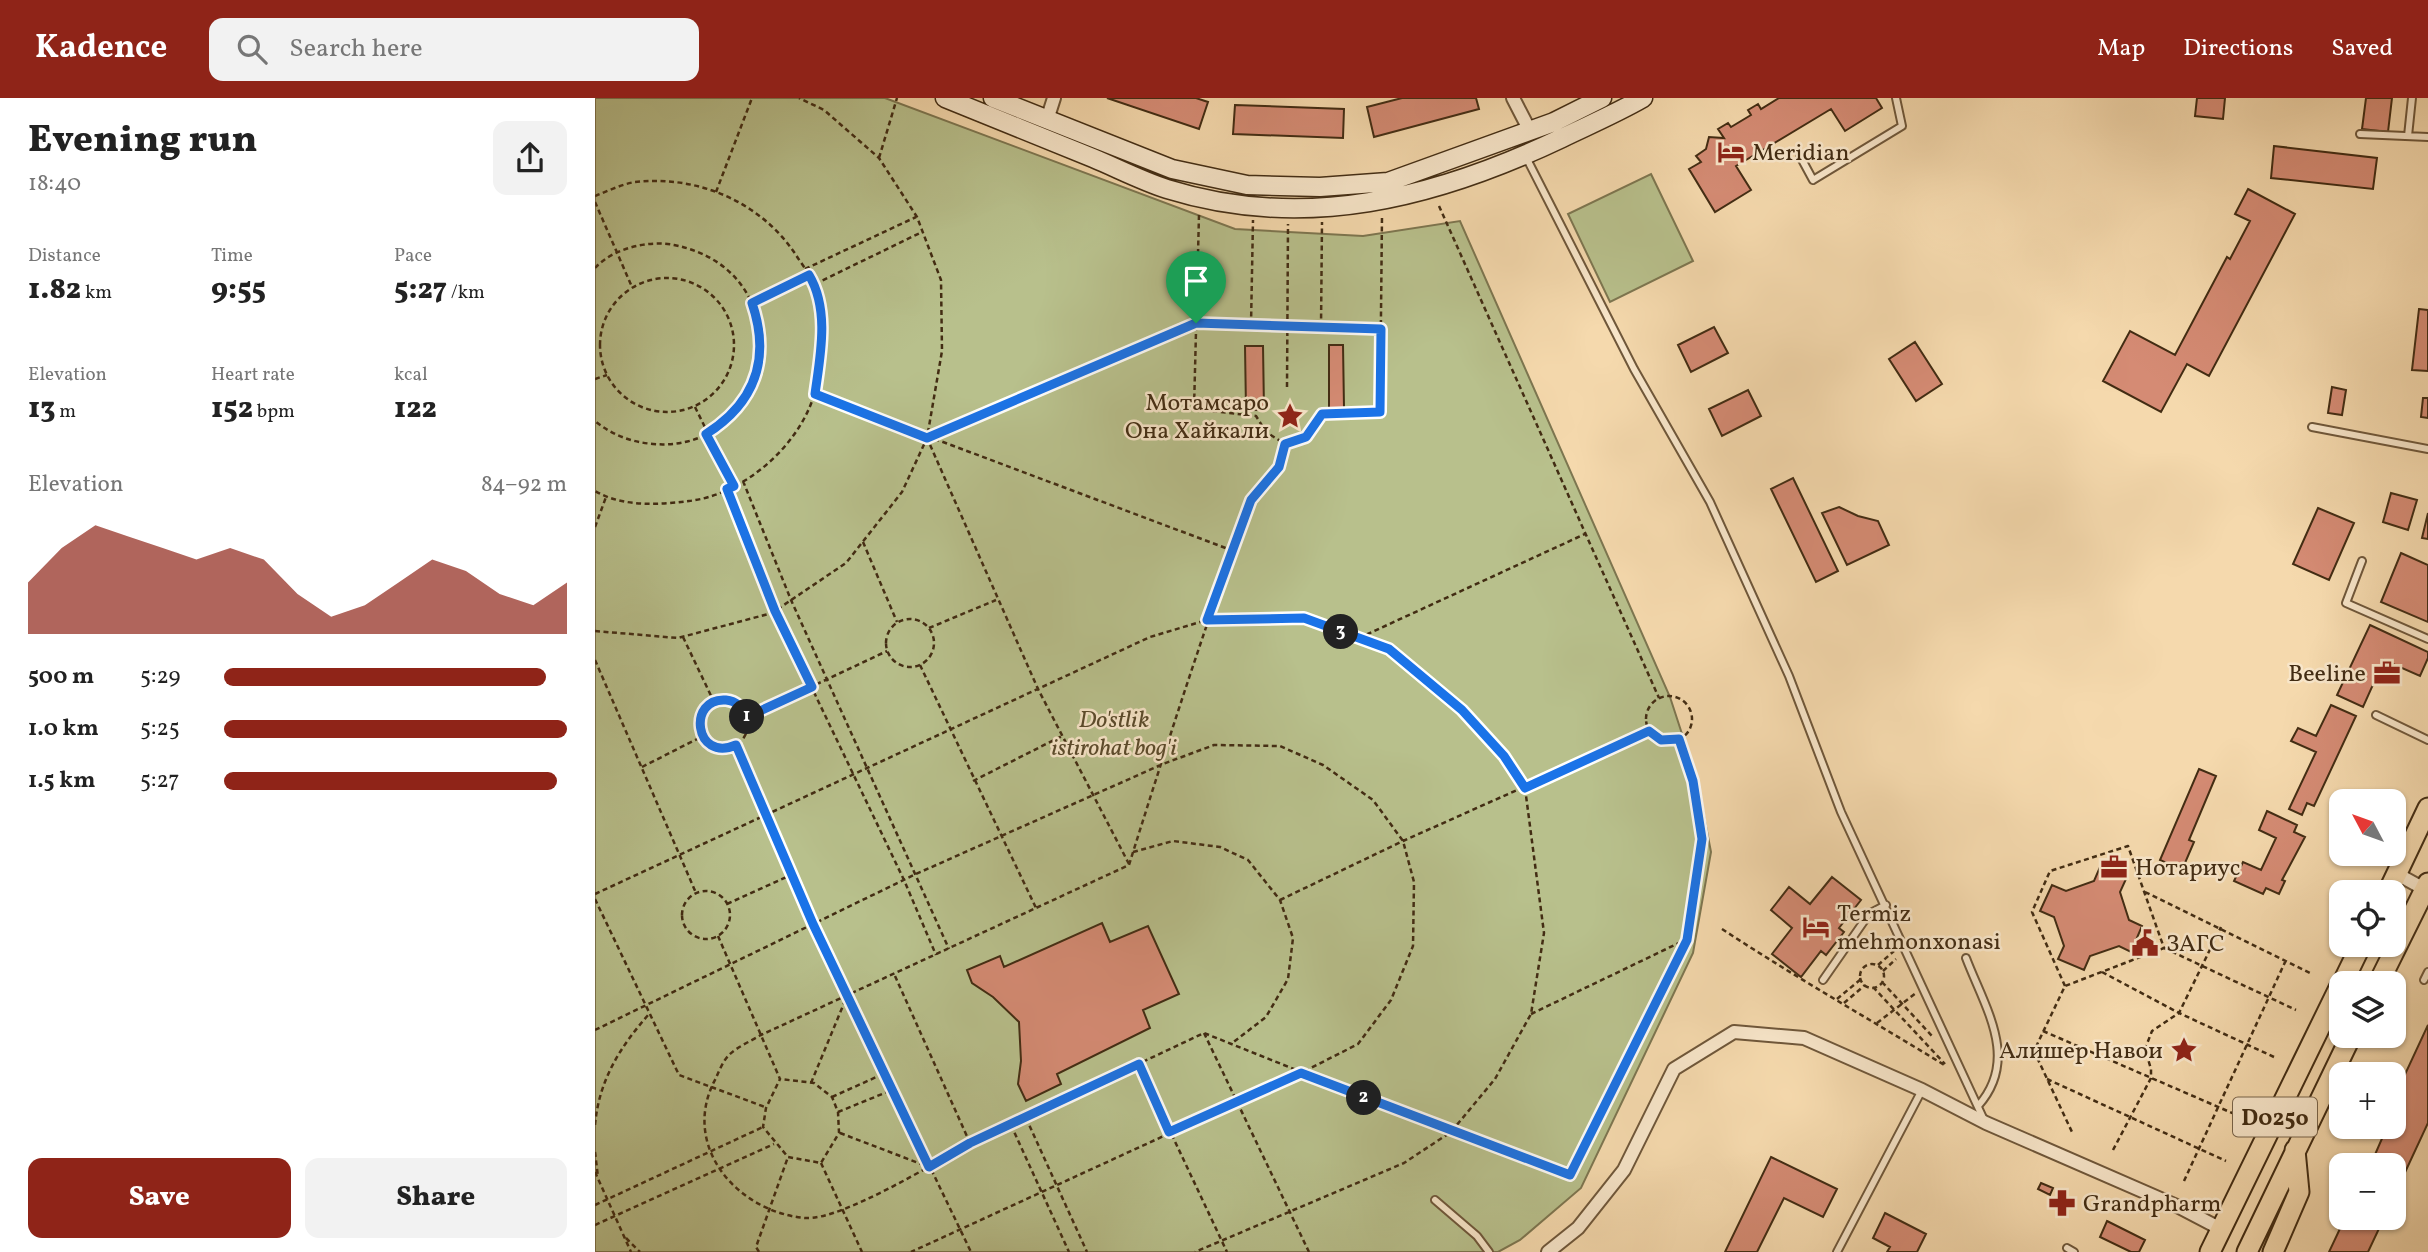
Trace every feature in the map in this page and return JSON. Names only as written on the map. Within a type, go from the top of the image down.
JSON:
[{"type":"main road","points":[[2394,880],[2428,808]]},
{"type":"main road","points":[[2385,971],[2427,888]]},
{"type":"main road","name":"D025o","points":[[2210,1252],[2329,1010]]},
{"type":"main road","name":"D025o","points":[[2250,1247],[2345,1048]]},
{"type":"main road","points":[[2273,1252],[2299,1192],[2295,1148]]},
{"type":"main road","points":[[2221,1229],[2240,1228],[2250,1247]]},
{"type":"street","points":[[945,98],[1167,189],[1244,204],[1330,207],[1385,201],[1461,181],[1525,155],[1602,98]]},
{"type":"street","points":[[993,98],[1172,169],[1247,185],[1307,187],[1388,181],[1529,131],[1558,130],[1643,98]]},
{"type":"street","points":[[1048,120],[1053,98]]},
{"type":"street","points":[[1513,98],[1529,131]]},
{"type":"street","points":[[2397,874],[2427,888]]},
{"type":"street","points":[[1548,1252],[1578,1228],[1624,1170],[1674,1069],[1734,1032],[1804,1038],[1922,1090],[1986,1123],[2179,1207],[2221,1229]]},
{"type":"lane","points":[[1800,156],[1813,180],[1902,126],[1896,98]]},
{"type":"lane","points":[[2408,136],[2412,98]]},
{"type":"lane","points":[[2360,134],[2428,137]]},
{"type":"lane","points":[[1525,155],[1634,369],[1710,502],[1789,676],[1841,812],[1986,1123]]},
{"type":"lane","points":[[2312,427],[2428,449]]},
{"type":"lane","points":[[2362,561],[2346,604],[2428,639]]},
{"type":"lane","points":[[2376,715],[2428,740]]},
{"type":"lane","points":[[1823,980],[1869,914],[1886,905]]},
{"type":"lane","points":[[1966,958],[2000,1050],[1998,1075],[1978,1106]]},
{"type":"lane","points":[[2424,980],[2428,972]]},
{"type":"lane","points":[[1837,1252],[1922,1090]]},
{"type":"lane","points":[[1435,1200],[1477,1236],[1489,1252]]},
{"type":"lane","points":[[2067,1248],[2074,1252]]},
{"type":"path","points":[[716,192],[753,98]]},
{"type":"path","points":[[595,631],[683,637],[775,611],[846,563],[902,492],[927,438],[942,351],[941,280],[917,217],[879,158],[824,110],[799,98]]},
{"type":"path","points":[[879,158],[897,98]]},
{"type":"path","points":[[595,196],[634,182],[689,182],[741,201],[784,237],[815,284],[823,339],[815,394],[791,440],[753,477],[706,499],[654,506],[595,491]]},
{"type":"path","points":[[595,202],[632,287]]},
{"type":"path","points":[[1439,206],[1659,698]]},
{"type":"path","points":[[1199,212],[1194,409],[1256,416],[1266,432],[1285,444]]},
{"type":"path","points":[[1285,444],[1306,437],[1322,414],[1380,412],[1382,216]]},
{"type":"path","points":[[805,269],[917,217]]},
{"type":"path","points":[[1251,325],[1253,219]]},
{"type":"path","points":[[1321,327],[1322,221]]},
{"type":"path","points":[[1287,224],[1287,387]]},
{"type":"path","points":[[815,284],[922,231]]},
{"type":"path","points":[[595,268],[629,247],[664,243],[698,250],[727,267],[749,294],[760,327],[760,362],[748,394],[726,421],[706,434],[668,445],[636,443],[606,430],[595,421]]},
{"type":"path","points":[[752,303],[809,275]]},
{"type":"path","points":[[653,278],[685,280],[714,295],[727,313],[734,334],[734,356],[727,377],[713,395],[695,407],[673,413],[650,411],[629,401],[613,386],[607,375],[599,343],[603,321],[615,301],[632,287],[653,278]]},
{"type":"path","points":[[927,438],[1196,323],[1381,329]]},
{"type":"path","points":[[595,379],[607,375]]},
{"type":"path","points":[[815,394],[1232,551]]},
{"type":"path","points":[[695,407],[734,486]]},
{"type":"path","points":[[927,438],[996,600],[1038,689],[1129,865]]},
{"type":"path","points":[[1285,444],[1279,467],[1251,500],[1232,551],[1207,620],[1129,865],[761,1035],[728,1056],[710,1088],[703,1119],[717,1169],[740,1194],[769,1210],[807,1219],[843,1209],[929,1167],[970,1143],[1204,1033],[1451,1132],[1570,1175],[1687,940],[1702,839],[1693,781],[1679,739]]},
{"type":"path","points":[[743,481],[791,600],[950,949]]},
{"type":"path","points":[[727,489],[775,611],[904,880],[936,955]]},
{"type":"path","points":[[595,527],[607,496]]},
{"type":"path","points":[[1359,638],[1585,534]]},
{"type":"path","points":[[863,542],[897,622]]},
{"type":"path","points":[[929,628],[996,600]]},
{"type":"path","points":[[766,1108],[679,1075],[595,896],[1150,637],[1207,620],[1304,618],[1389,649],[1462,710],[1504,756],[1525,788],[1544,933],[1531,1014],[1495,1079],[1451,1132],[1404,1163],[1195,1252]]},
{"type":"path","points":[[916,619],[929,628],[933,635],[932,652],[919,665],[899,665],[887,651],[886,639],[897,622],[916,619]]},
{"type":"path","points":[[683,637],[714,702]]},
{"type":"path","points":[[747,717],[887,651]]},
{"type":"path","points":[[595,660],[696,893]]},
{"type":"path","points":[[919,665],[1036,908]]},
{"type":"path","points":[[1666,695],[1681,698],[1690,710],[1691,725],[1679,739],[1661,740],[1649,731],[1646,716],[1648,709],[1659,698],[1666,695]]},
{"type":"path","points":[[722,700],[737,704],[747,717],[747,733],[736,745],[729,748],[713,747],[702,736],[702,712],[714,702],[722,700]]},
{"type":"path","points":[[1280,900],[1403,841],[1649,731]]},
{"type":"path","points":[[642,767],[702,736]]},
{"type":"path","points":[[973,781],[1062,736]]},
{"type":"path","points":[[736,745],[813,924],[971,1252]]},
{"type":"path","points":[[595,1030],[916,874],[1214,745],[1280,746],[1323,765],[1373,800],[1403,841],[1414,883],[1413,946],[1391,1000],[1358,1044],[1301,1073],[911,1252]]},
{"type":"path","points":[[1133,852],[1173,841],[1220,847],[1248,860],[1280,900],[1293,939],[1288,979],[1266,1017],[1231,1044]]},
{"type":"path","points":[[2065,986],[2032,912],[2050,871],[2128,846],[2164,948],[2296,1010]]},
{"type":"path","points":[[727,904],[791,875]]},
{"type":"path","points":[[712,892],[727,904],[728,924],[718,936],[703,940],[689,933],[684,927],[681,911],[689,897],[696,893],[712,892]]},
{"type":"path","points":[[2144,892],[2312,974]]},
{"type":"path","points":[[2113,1150],[2151,1078],[2145,1049],[2152,1031],[2179,1013],[2221,928]]},
{"type":"path","points":[[1722,929],[1803,982],[1844,1003],[1948,1067],[1873,988],[1865,985],[1861,979]]},
{"type":"path","points":[[718,936],[780,1079],[766,1108],[764,1128],[788,1157],[821,1163]]},
{"type":"path","points":[[1531,1014],[1687,940]]},
{"type":"path","points":[[1837,999],[1861,979],[1863,968],[1878,965],[1898,948],[1901,954],[1883,971],[1882,982],[1934,1038]]},
{"type":"path","points":[[2072,1132],[2033,1051],[2065,986],[2164,948]]},
{"type":"path","points":[[2184,1181],[2286,960]]},
{"type":"path","points":[[1878,965],[1883,971]]},
{"type":"path","points":[[2102,972],[2179,1013],[2274,1057]]},
{"type":"path","points":[[894,975],[970,1143]]},
{"type":"path","points":[[1873,988],[1882,982]]},
{"type":"path","points":[[1844,1003],[1865,985]]},
{"type":"path","points":[[1877,1023],[1919,991],[1924,1002]]},
{"type":"path","points":[[811,1083],[847,996]]},
{"type":"path","points":[[595,1125],[597,1105],[610,1067],[627,1039],[650,1013]]},
{"type":"path","points":[[2043,1031],[2246,1119]]},
{"type":"path","points":[[1204,1033],[1239,1101],[1308,1252]]},
{"type":"path","points":[[1139,1064],[1227,1252]]},
{"type":"path","points":[[832,1097],[884,1074]]},
{"type":"path","points":[[780,1079],[811,1083],[832,1097],[838,1112],[839,1133],[821,1163]]},
{"type":"path","points":[[2047,1079],[2227,1161]]},
{"type":"path","points":[[838,1112],[893,1090]]},
{"type":"path","points":[[1026,1117],[1087,1252]]},
{"type":"path","points":[[1011,1125],[1069,1252]]},
{"type":"path","points":[[595,1205],[764,1128]]},
{"type":"path","points":[[839,1133],[929,1167]]},
{"type":"path","points":[[595,1225],[774,1143]]},
{"type":"path","points":[[595,1152],[599,1180]]},
{"type":"path","points":[[759,1252],[756,1247],[788,1157]]},
{"type":"path","points":[[821,1163],[862,1252]]},
{"type":"path","points":[[595,1172],[631,1252]]},
{"type":"path","points":[[624,1236],[640,1252]]},
{"type":"green space","name":"Do'stlik istirohat bog'i","points":[[595,98],[885,98],[1235,229],[1363,236],[1460,221],[1670,697],[1697,780],[1711,852],[1693,953],[1581,1188],[1520,1240],[1498,1252],[595,1252]]},
{"type":"green space","points":[[1651,174],[1693,261],[1610,302],[1568,214]]},
{"type":"building","points":[[1107,98],[1196,98],[1208,102],[1199,129]]},
{"type":"building","points":[[1402,98],[1476,98],[1479,109],[1374,137],[1367,107]]},
{"type":"building","name":"Meridian","points":[[1779,98],[1876,98],[1882,108],[1845,131],[1831,109],[1736,166],[1751,190],[1715,212],[1689,169],[1701,162],[1696,156],[1706,149],[1709,137],[1724,138],[1718,129],[1728,123],[1731,127],[1751,115],[1748,110],[1758,104],[1761,109]]},
{"type":"building","points":[[2197,98],[2225,98],[2223,119],[2195,116]]},
{"type":"building","points":[[2366,98],[2392,98],[2388,132],[2362,129]]},
{"type":"building","points":[[1235,105],[1344,109],[1343,138],[1233,134]]},
{"type":"building","points":[[2274,146],[2377,158],[2373,189],[2271,178]]},
{"type":"building","points":[[2248,189],[2295,214],[2209,376],[2187,364],[2161,412],[2103,381],[2130,331],[2175,355],[2227,257],[2230,259],[2250,221],[2235,214]]},
{"type":"building","points":[[2419,309],[2428,310],[2428,371],[2412,370]]},
{"type":"building","points":[[1714,327],[1728,353],[1691,372],[1678,345]]},
{"type":"building","points":[[1915,342],[1942,384],[1916,401],[1889,359]]},
{"type":"building","points":[[1329,345],[1343,345],[1344,408],[1329,408]]},
{"type":"building","points":[[1245,346],[1263,346],[1264,410],[1246,410]]},
{"type":"building","points":[[2332,387],[2346,390],[2342,415],[2328,413]]},
{"type":"building","points":[[1748,390],[1761,416],[1722,436],[1709,409]]},
{"type":"building","points":[[2423,398],[2428,398],[2428,418],[2421,417]]},
{"type":"building","points":[[1793,478],[1838,571],[1816,582],[1771,489]]},
{"type":"building","points":[[2391,493],[2417,500],[2408,530],[2383,522]]},
{"type":"building","points":[[1839,507],[1878,521],[1889,545],[1847,565],[1822,513]]},
{"type":"building","points":[[2318,508],[2354,523],[2329,580],[2293,564]]},
{"type":"building","points":[[2428,513],[2428,539],[2422,538]]},
{"type":"building","points":[[2401,553],[2428,565],[2428,622],[2381,602]]},
{"type":"building","points":[[2370,625],[2428,652],[2428,658],[2420,676],[2384,660],[2363,707],[2337,695]]},
{"type":"building","points":[[2331,705],[2356,716],[2314,806],[2307,803],[2302,815],[2289,809],[2316,752],[2291,741],[2298,728],[2316,736]]},
{"type":"building","points":[[2199,769],[2216,776],[2189,840],[2194,842],[2182,870],[2160,860]]},
{"type":"building","points":[[2267,811],[2297,825],[2294,832],[2305,837],[2282,880],[2285,881],[2279,894],[2266,888],[2263,894],[2234,881],[2243,862],[2261,870],[2276,838],[2259,830]]},
{"type":"building","points":[[2100,867],[2126,879],[2120,892],[2129,920],[2142,926],[2131,952],[2119,946],[2090,956],[2084,970],[2058,959],[2064,946],[2054,917],[2040,911],[2052,885],[2066,891],[2094,881]]},
{"type":"building","points":[[1832,877],[1861,900],[1839,928],[1844,932],[1826,955],[1821,951],[1801,977],[1772,954],[1792,928],[1771,910],[1789,887],[1810,904]]},
{"type":"building","points":[[1102,923],[1110,942],[1148,926],[1179,994],[1143,1010],[1150,1028],[1057,1074],[1061,1084],[1026,1101],[1018,1084],[1021,1061],[1019,1022],[993,997],[972,983],[967,970],[1000,956],[1004,967]]},
{"type":"building","points":[[2428,1025],[2428,1123],[2406,1170],[2406,1153],[2376,1153],[2382,1139],[2406,1139],[2406,1072]]},
{"type":"building","points":[[1771,1157],[1837,1189],[1823,1217],[1784,1198],[1757,1252],[1725,1252]]},
{"type":"building","points":[[2041,1183],[2053,1188],[2050,1195],[2038,1189]]},
{"type":"building","points":[[1885,1213],[1926,1234],[1917,1252],[1887,1252],[1890,1247],[1873,1238]]},
{"type":"building","points":[[2107,1221],[2145,1240],[2139,1252],[2131,1252],[2100,1237]]},
{"type":"building","points":[[2339,1230],[2378,1230],[2368,1252],[2329,1252]]},
{"type":"place","name":"Meridian","points":[[1731,152]]},
{"type":"place","name":"Мотамсаро Она Хайкали","points":[[1290,416]]},
{"type":"place","name":"Beeline","points":[[2387,673]]},
{"type":"place","name":"Нотариус","points":[[2114,867]]},
{"type":"place","name":"Termiz mehmonxonasi","points":[[1816,927]]},
{"type":"place","name":"ЗАГС","points":[[2145,943]]},
{"type":"place","name":"Алишер Навои","points":[[2184,1050]]},
{"type":"place","name":"Grandpharm","points":[[2062,1203]]},
{"type":"route","points":[[809,275],[815,284],[823,339],[815,394],[927,438],[1196,323],[1381,329],[1380,412],[1322,414],[1306,437],[1285,444],[1279,467],[1251,500],[1207,620],[1304,618],[1389,649],[1462,710],[1504,756],[1525,788],[1649,731],[1661,740],[1669,742],[1679,739],[1693,781],[1702,839],[1687,940],[1570,1175],[1301,1073],[1169,1132],[1139,1064],[970,1143],[929,1167],[813,924],[736,745],[729,748],[713,747],[702,736],[702,712],[714,702],[722,700],[737,704],[747,717],[812,687],[775,611],[727,489],[734,486],[706,434],[726,421],[748,394],[760,362],[760,327],[752,303],[809,275]]}]
